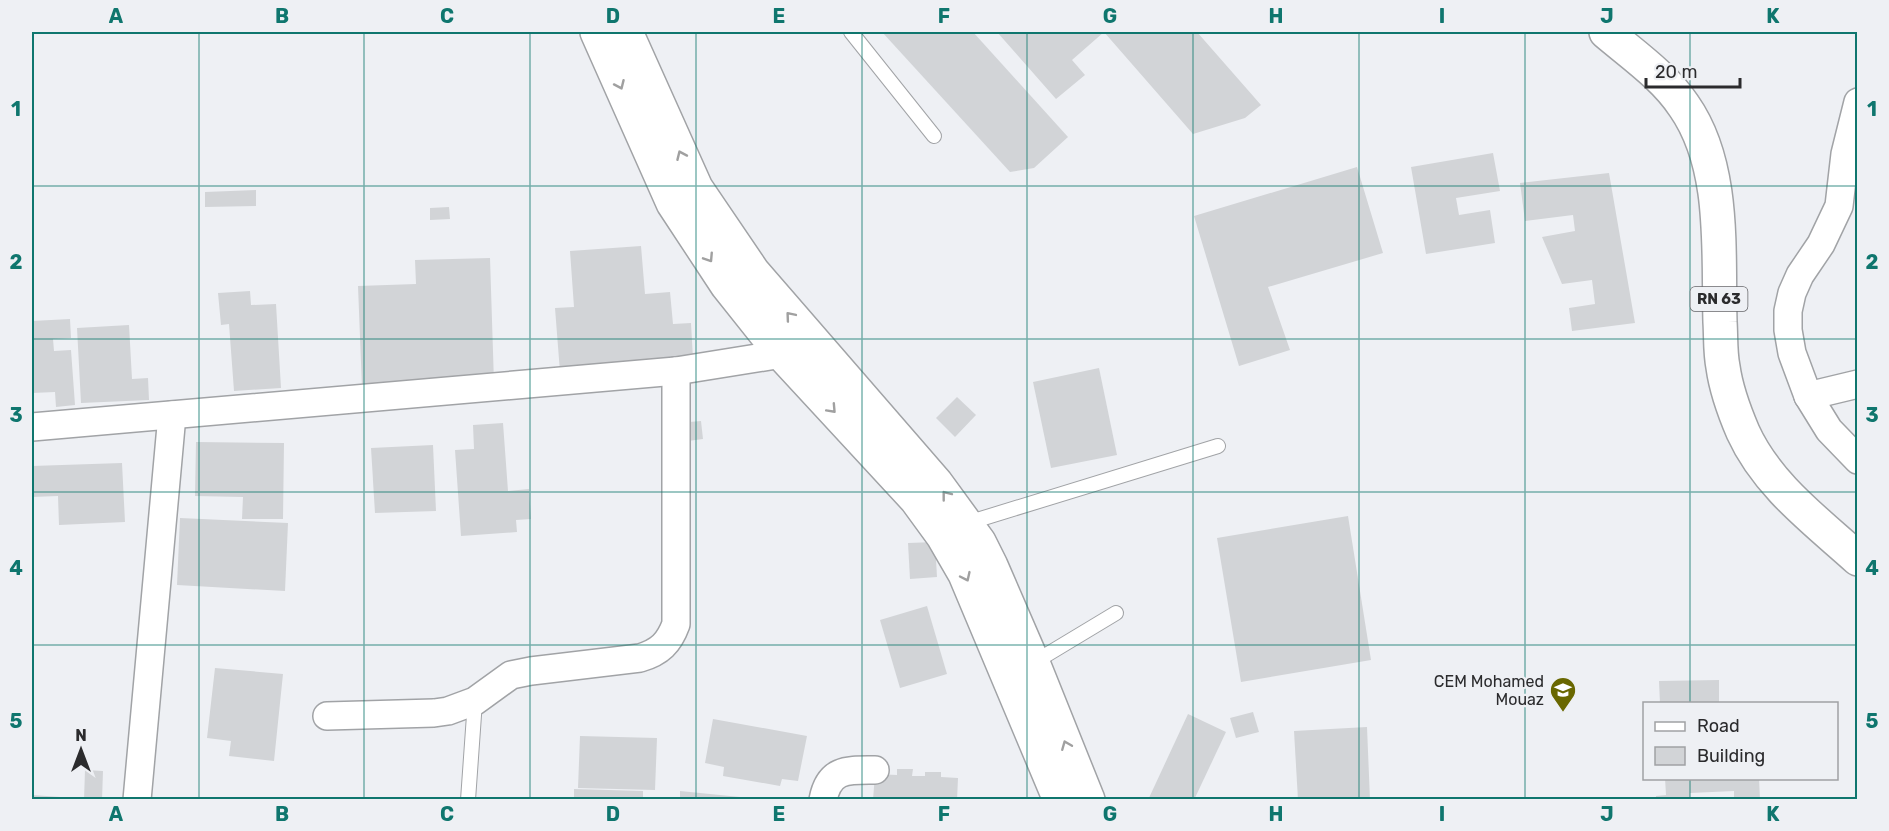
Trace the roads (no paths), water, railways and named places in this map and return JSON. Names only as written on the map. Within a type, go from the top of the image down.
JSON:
[{"type":"street","points":[[597,32],[673,203],[727,285],[782,354],[916,499],[955,529],[991,566],[1088,800]]},
{"type":"street","points":[[626,32],[696,188],[753,272],[936,483],[955,529],[965,574],[1060,800]]},
{"type":"street","name":"RN 63","points":[[1606,32],[1665,82],[1685,106],[1700,131],[1712,167],[1716,201],[1723,367],[1731,402],[1744,434],[1759,461],[1778,486],[1857,559]]},
{"type":"street","points":[[1857,102],[1845,154],[1850,190],[1839,206],[1821,244],[1800,275],[1792,293],[1788,311],[1788,330],[1792,353],[1808,396],[1829,430],[1857,460]]},
{"type":"street","points":[[32,427],[676,371],[782,354],[815,344]]},
{"type":"street","points":[[327,716],[448,711],[475,701],[512,675],[640,658],[658,650],[672,636],[677,610],[676,371]]},
{"type":"street","points":[[1808,396],[1857,384]]},
{"type":"street","points":[[137,800],[172,415]]},
{"type":"street","points":[[823,800],[826,786],[840,772],[875,770]]},
{"type":"lane","points":[[851,32],[934,136]]},
{"type":"lane","points":[[955,529],[1218,446]]},
{"type":"lane","points":[[1033,663],[1116,613]]},
{"type":"lane","points":[[468,800],[475,701]]},
{"type":"place","name":"CEM Mohamed Mouaz","points":[[1563,713]]}]
